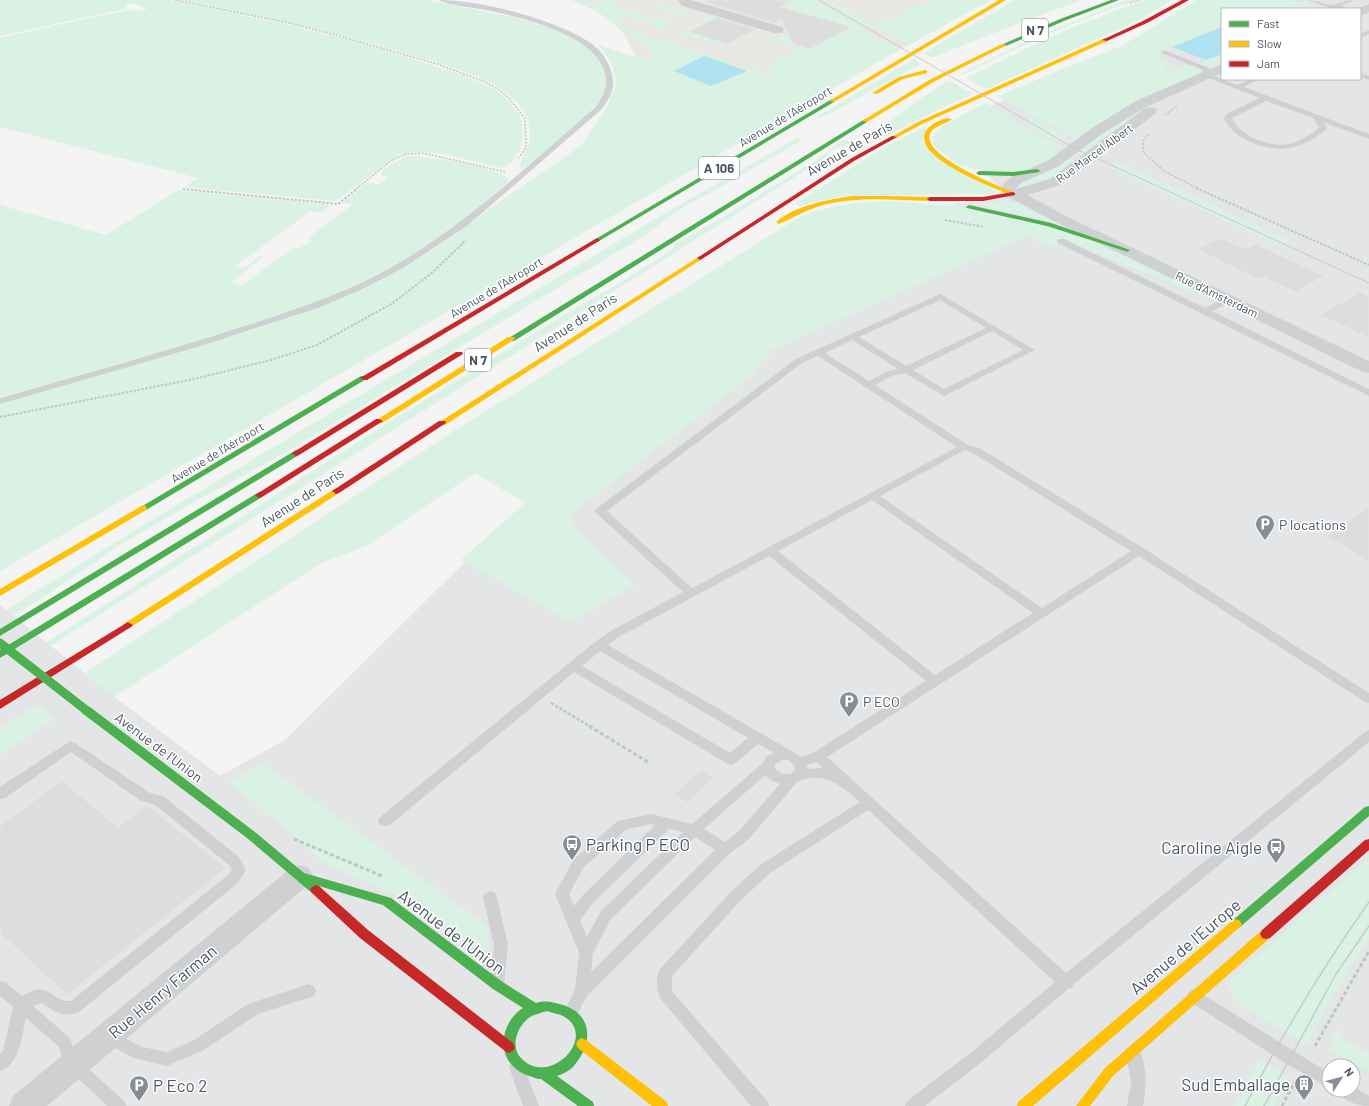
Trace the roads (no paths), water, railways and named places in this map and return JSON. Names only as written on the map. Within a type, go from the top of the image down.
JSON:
[{"type":"main road","name":"Avenue de l'Aéroport","points":[[0,593],[1003,0]]},
{"type":"main road","name":"N 7","points":[[1043,18],[1092,0]]},
{"type":"main road","name":"N 7","points":[[0,655],[908,94],[983,53],[1036,30],[1116,0]]},
{"type":"main road","name":"Avenue de Paris","points":[[0,705],[158,606],[852,160],[920,123],[996,91],[1145,22],[1186,0]]},
{"type":"main road","points":[[895,114],[926,90],[942,82],[958,67]]},
{"type":"main road","points":[[870,99],[901,78],[928,71]]},
{"type":"main road","points":[[996,91],[979,104],[936,125],[929,131],[926,137],[928,145],[935,153],[946,161],[1013,194]]},
{"type":"main road","points":[[609,234],[635,227],[760,154]]},
{"type":"main road","points":[[718,258],[692,263],[695,253],[704,245],[832,162]]},
{"type":"main road","points":[[968,171],[1006,174],[1038,171]]},
{"type":"main road","points":[[774,225],[803,210],[836,200],[879,196],[982,198],[1013,194]]},
{"type":"main road","points":[[919,197],[1017,216],[1076,232],[1126,250]]},
{"type":"main road","name":"N 7","points":[[0,633],[465,350]]},
{"type":"main road","points":[[109,540],[114,535],[119,524]]},
{"type":"main road","points":[[127,614],[158,606]]},
{"type":"main road","name":"Avenue de l'Union","points":[[0,642],[86,710],[251,835],[300,876],[364,934],[511,1052],[520,1067],[532,1072],[544,1074],[588,1106]]},
{"type":"main road","points":[[27,673],[41,665]]},
{"type":"main road","name":"Avenue de l'Europe","points":[[1023,1106],[1369,810]]},
{"type":"main road","points":[[1082,1106],[1109,1072],[1133,1050],[1369,843]]},
{"type":"main road","name":"Avenue de l'Union","points":[[300,876],[387,901],[497,985],[534,1009]]},
{"type":"main road","points":[[511,1052],[510,1035],[514,1024],[523,1015],[534,1009],[547,1006],[559,1008],[570,1013],[578,1022],[583,1033],[582,1044],[578,1056],[569,1065],[558,1071],[544,1074]]},
{"type":"main road","points":[[582,1044],[662,1106]]},
{"type":"street","points":[[684,0],[690,4],[778,30]]},
{"type":"street","name":"Rue Marcel Albert","points":[[1171,92],[1167,98],[1143,117],[1049,185],[1013,194],[1009,190],[1009,186],[1016,180],[1054,163],[1124,113],[1155,97],[1171,92],[1221,68]]},
{"type":"street","name":"Rue d'Amsterdam","points":[[1049,185],[1047,195],[1052,206],[1065,221]]},
{"type":"street","name":"Rue d'Amsterdam","points":[[1013,194],[1065,221],[1369,368]]},
{"type":"street","name":"Rue Henry Farman","points":[[24,1106],[300,876]]},
{"type":"lane","points":[[0,401],[201,343],[315,306],[400,266],[464,224],[599,108],[610,84],[610,77],[607,64],[599,53],[588,44],[555,27],[495,10],[442,0]]},
{"type":"lane","points":[[1311,0],[1336,8],[1351,0]]},
{"type":"lane","points":[[1164,52],[1207,69],[1205,75],[1369,137]]},
{"type":"lane","points":[[1238,87],[1255,80]]},
{"type":"lane","points":[[1266,98],[1231,115],[1228,118],[1231,126],[1240,133],[1266,144],[1283,147],[1290,146],[1323,128],[1316,117]]},
{"type":"lane","points":[[1061,241],[1369,393]]},
{"type":"lane","points":[[691,593],[600,511],[794,365],[818,352],[940,297],[1030,350],[944,393],[852,337]]},
{"type":"lane","points":[[1205,311],[1228,300]]},
{"type":"lane","points":[[868,385],[890,374],[905,370],[992,328]]},
{"type":"lane","points":[[818,352],[964,447],[975,450],[1139,551],[1369,699]]},
{"type":"lane","points":[[385,821],[572,666],[613,635],[964,447]]},
{"type":"lane","points":[[873,496],[1041,613]]},
{"type":"lane","points":[[770,551],[934,681]]},
{"type":"lane","points":[[570,1013],[582,991],[725,849],[743,836],[797,772],[818,756],[934,681],[1139,551]]},
{"type":"lane","points":[[599,645],[787,755],[793,757],[797,772]]},
{"type":"lane","points":[[572,666],[731,760],[757,737]]},
{"type":"lane","points":[[913,1106],[978,1056],[1024,1016],[1067,983],[1369,735]]},
{"type":"lane","points":[[0,794],[71,746],[146,797],[158,800],[234,861],[239,870],[233,879],[74,1007],[66,1009],[60,1008],[43,995],[32,996],[21,1005],[10,1055],[0,1064]]},
{"type":"lane","points":[[582,991],[586,952],[606,915],[726,800],[768,766],[772,759],[782,755],[787,755]]},
{"type":"lane","points":[[818,756],[1067,983]]},
{"type":"lane","points":[[768,766],[769,771],[776,778],[781,779],[797,772],[824,773],[846,782]]},
{"type":"lane","points":[[761,1106],[665,993],[665,974],[736,896],[765,869],[869,803]]},
{"type":"lane","points":[[586,952],[562,894],[579,863],[623,825],[651,819],[694,830],[725,849]]},
{"type":"lane","points":[[572,919],[589,898],[666,823]]},
{"type":"lane","points":[[490,897],[501,945],[497,985]]},
{"type":"lane","points":[[0,987],[65,1043],[72,1066],[86,1076],[118,1106]]},
{"type":"lane","points":[[108,1036],[139,1053],[167,1059],[199,1045],[253,1009],[309,991]]},
{"type":"lane","points":[[1194,996],[1321,1076]]},
{"type":"lane","points":[[1133,1050],[1139,1082],[1135,1106]]},
{"type":"lane","points":[[511,1052],[531,1106]]},
{"type":"lane","points":[[1359,1098],[1369,1104]]},
{"type":"water","points":[[1221,27],[1221,54],[1206,60],[1172,47]]},
{"type":"water","points":[[704,56],[747,71],[711,86],[674,71]]},
{"type":"tram line","points":[[819,0],[1074,148],[1369,283]]},
{"type":"tram line","points":[[1245,1106],[1304,1002],[1335,951],[1369,902]]},
{"type":"tram line","points":[[1264,1106],[1336,974],[1369,926]]},
{"type":"place","name":"P locations","points":[[1265,541]]},
{"type":"place","name":"P ECO","points":[[849,718]]},
{"type":"place","name":"Parking P ECO","points":[[572,861]]},
{"type":"place","name":"Caroline Aigle","points":[[1276,864]]},
{"type":"place","name":"Sud Emballage","points":[[1304,1101]]},
{"type":"place","name":"P Eco 2","points":[[139,1102]]}]
